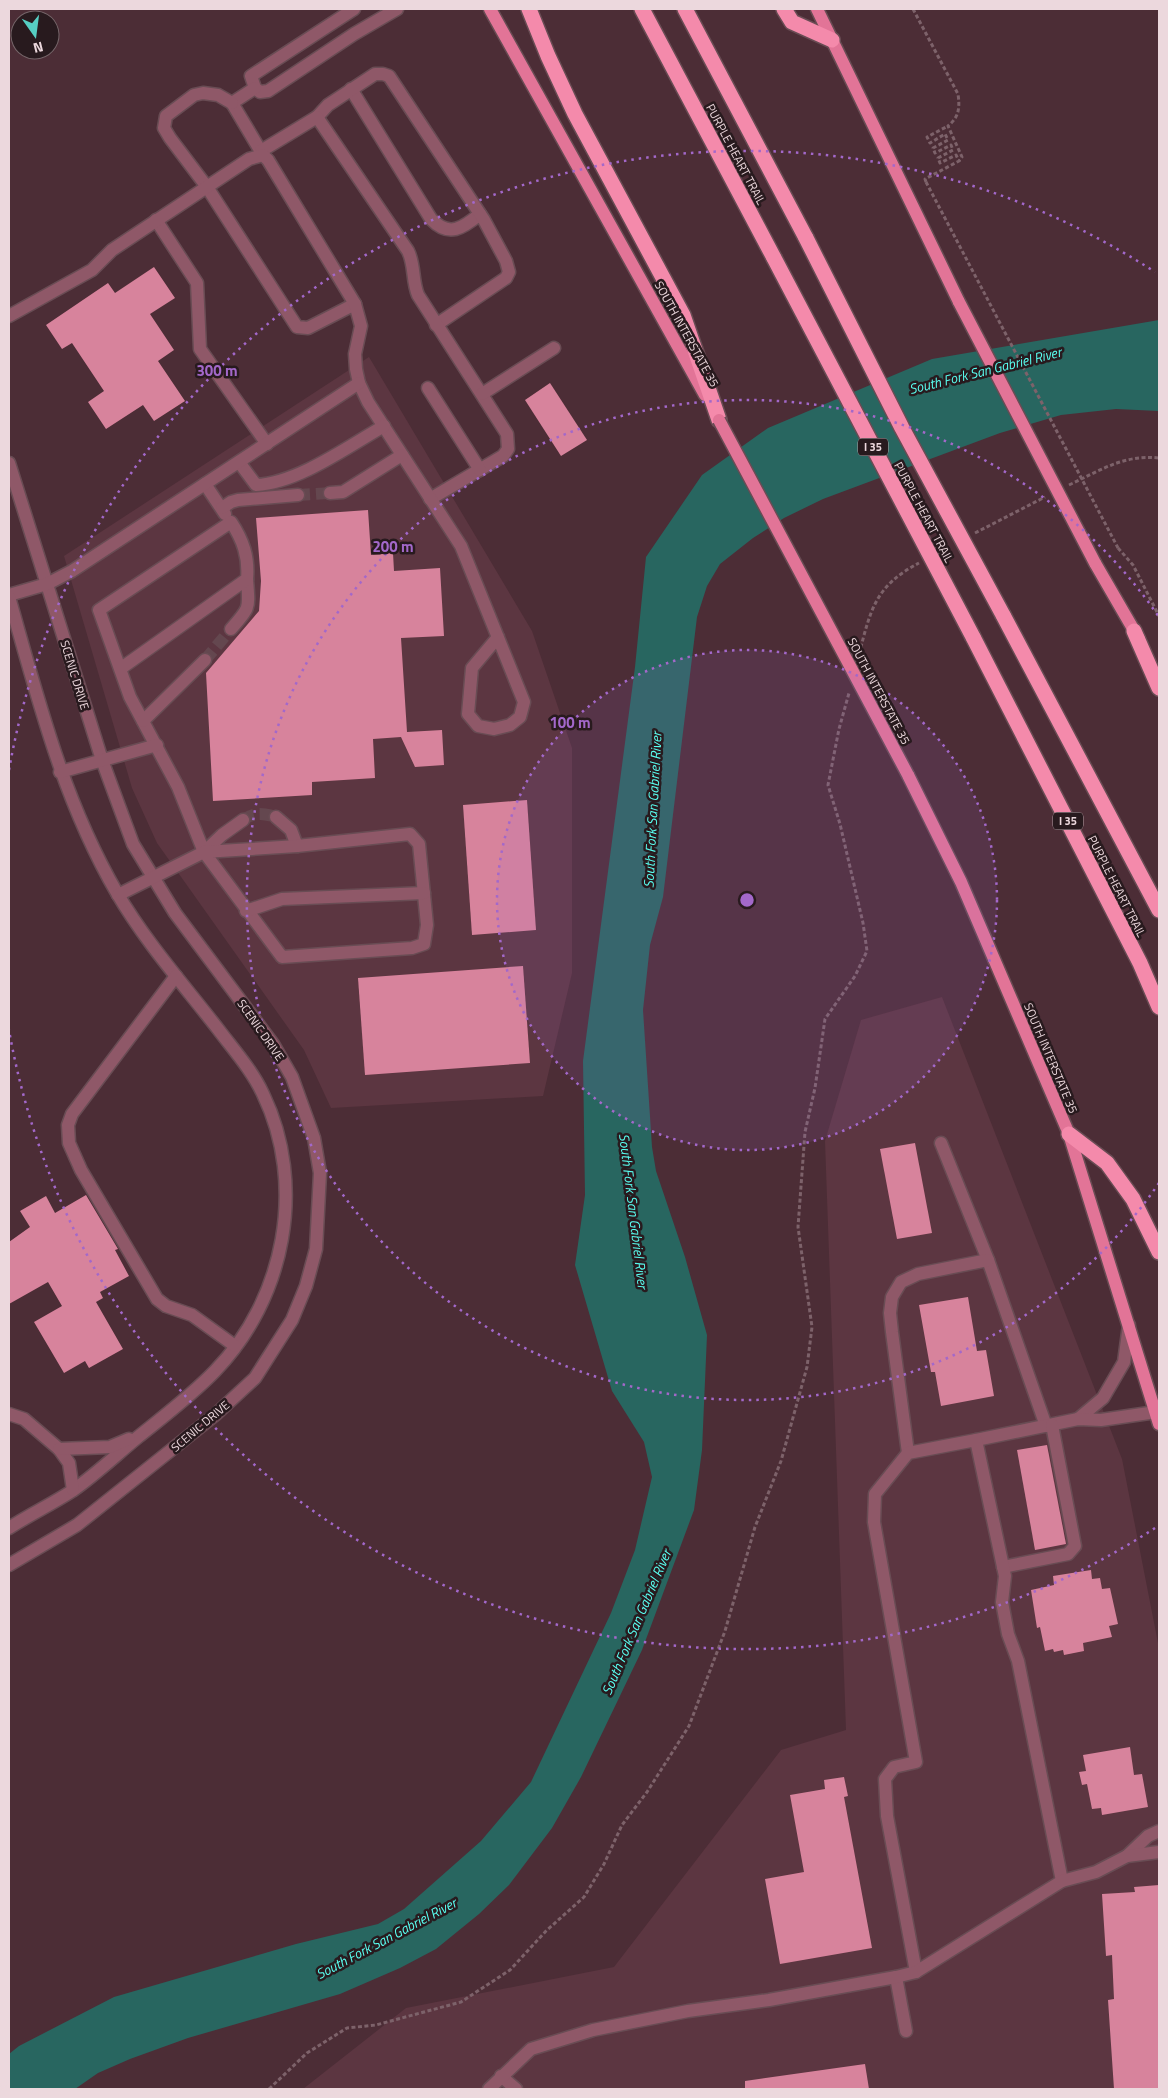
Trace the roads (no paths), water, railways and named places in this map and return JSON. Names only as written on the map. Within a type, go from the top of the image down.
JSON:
[{"type":"highway","points":[[529,9],[548,56],[576,114],[683,315],[719,420]]},
{"type":"highway","name":"PURPLE HEART TRAIL","points":[[642,9],[973,637],[1140,963],[1159,1007]]},
{"type":"highway","name":"PURPLE HEART TRAIL","points":[[685,9],[806,238],[902,428],[1159,910]]},
{"type":"highway","points":[[784,9],[792,22],[832,40]]},
{"type":"highway","points":[[1134,631],[1159,688]]},
{"type":"highway","points":[[1069,1134],[1107,1163],[1133,1199],[1159,1252]]},
{"type":"main road","name":"SOUTH INTERSTATE 35","points":[[490,9],[719,420],[908,775],[961,882],[1069,1134],[1158,1418]]},
{"type":"main road","points":[[817,9],[959,302],[1095,563],[1159,676]]},
{"type":"street","points":[[354,9],[250,76],[255,88],[260,92],[268,90],[354,34],[397,9]]},
{"type":"street","points":[[9,316],[92,270],[112,250],[156,220],[248,159],[262,153],[317,117],[328,105],[375,74],[384,74],[389,76],[480,214],[508,268],[508,275],[436,325]]},
{"type":"street","points":[[232,103],[255,88]]},
{"type":"street","points":[[351,90],[431,219],[438,226],[445,229],[461,228],[480,214]]},
{"type":"street","points":[[355,304],[308,328],[297,326],[207,186],[164,128],[166,116],[171,111],[194,95],[212,93],[232,103],[355,304],[361,326],[354,354],[359,383],[368,402],[461,546],[498,637],[524,702],[520,717],[510,726],[494,729],[478,726],[468,714],[472,668],[498,637]]},
{"type":"street","points":[[317,117],[408,250],[413,263],[415,287],[436,325],[502,425],[509,445],[502,456],[430,499]]},
{"type":"street","points":[[156,220],[197,283],[200,349],[267,444]]},
{"type":"street","points":[[482,394],[554,348]]},
{"type":"street","points":[[9,1528],[72,1490],[216,1370],[235,1346],[255,1315],[269,1287],[278,1261],[287,1195],[283,1161],[274,1124],[262,1092],[236,1053],[152,946],[118,895],[96,854],[60,772],[9,596],[46,584],[72,571],[359,383]]},
{"type":"street","points":[[428,388],[480,470]]},
{"type":"street","points":[[239,462],[256,485],[275,483],[296,476],[384,426]]},
{"type":"street","points":[[330,493],[342,492],[402,455]]},
{"type":"street","name":"SCENIC DRIVE","points":[[9,463],[102,760],[133,844],[175,913],[274,1044],[292,1077],[314,1138],[320,1173],[316,1249],[306,1286],[292,1320],[255,1378],[215,1415],[77,1525],[9,1565]]},
{"type":"street","points":[[205,484],[242,538],[248,565],[249,605],[247,612],[231,629]]},
{"type":"street","points":[[222,508],[230,502],[238,500],[298,495]]},
{"type":"street","points":[[204,852],[297,846],[410,834],[419,844],[427,925],[424,944],[412,948],[282,957],[204,852],[178,788],[130,697],[99,610],[231,522]]},
{"type":"street","points":[[120,669],[247,579]]},
{"type":"street","points":[[143,721],[205,660]]},
{"type":"street","points":[[60,772],[157,745]]},
{"type":"street","points":[[276,816],[291,830],[297,846]]},
{"type":"street","points":[[118,895],[204,852],[222,835],[243,820]]},
{"type":"street","points":[[246,911],[282,899],[424,893]]},
{"type":"street","points":[[176,976],[72,1114],[68,1125],[69,1143],[81,1170],[157,1299],[166,1306],[192,1315],[235,1346]]},
{"type":"street","points":[[941,1143],[988,1260],[1049,1425],[1076,1546],[1068,1554],[1003,1568]]},
{"type":"street","points":[[908,1453],[890,1313],[892,1296],[901,1282],[918,1274],[988,1260]]},
{"type":"street","points":[[1078,1419],[1104,1398],[1124,1362],[1129,1324]]},
{"type":"street","points":[[9,1414],[24,1419],[59,1449],[69,1463],[72,1490]]},
{"type":"street","points":[[916,1972],[887,1816],[885,1779],[894,1767],[916,1762],[874,1522],[875,1494],[908,1453],[1078,1419],[1158,1418]]},
{"type":"street","points":[[59,1449],[110,1447],[142,1433]]},
{"type":"street","points":[[976,1440],[1003,1568],[1002,1602],[1006,1626],[1018,1661],[1062,1881]]},
{"type":"street","points":[[489,2089],[531,2049],[593,2030],[688,2011],[769,2000],[916,1972],[1062,1881],[1096,1872],[1127,1856],[1148,1836],[1159,1831]]},
{"type":"street","points":[[1127,1856],[1159,1852]]},
{"type":"street","points":[[896,1977],[906,2031]]},
{"type":"street","points":[[501,2076],[516,2089]]},
{"type":"water","name":"South Fork San Gabriel River","points":[[1159,320],[1159,411],[1116,409],[1061,415],[1000,433],[823,499],[784,518],[753,538],[720,564],[707,586],[697,617],[663,897],[650,945],[643,1010],[652,1147],[656,1171],[685,1257],[707,1335],[702,1450],[694,1510],[642,1650],[581,1777],[552,1828],[509,1885],[479,1914],[436,1949],[400,1968],[340,1994],[188,2038],[130,2059],[98,2073],[75,2089],[9,2089],[9,2054],[19,2046],[114,1997],[296,1944],[378,1924],[404,1909],[481,1841],[531,1782],[611,1613],[635,1550],[652,1477],[644,1442],[612,1391],[575,1265],[585,1195],[583,1061],[635,667],[646,557],[702,475],[768,428],[932,359]]},
{"type":"tunnel","points":[[298,495],[330,493]]},
{"type":"tunnel","points":[[205,660],[231,629]]},
{"type":"tunnel","points":[[243,820],[259,814],[276,817]]}]
